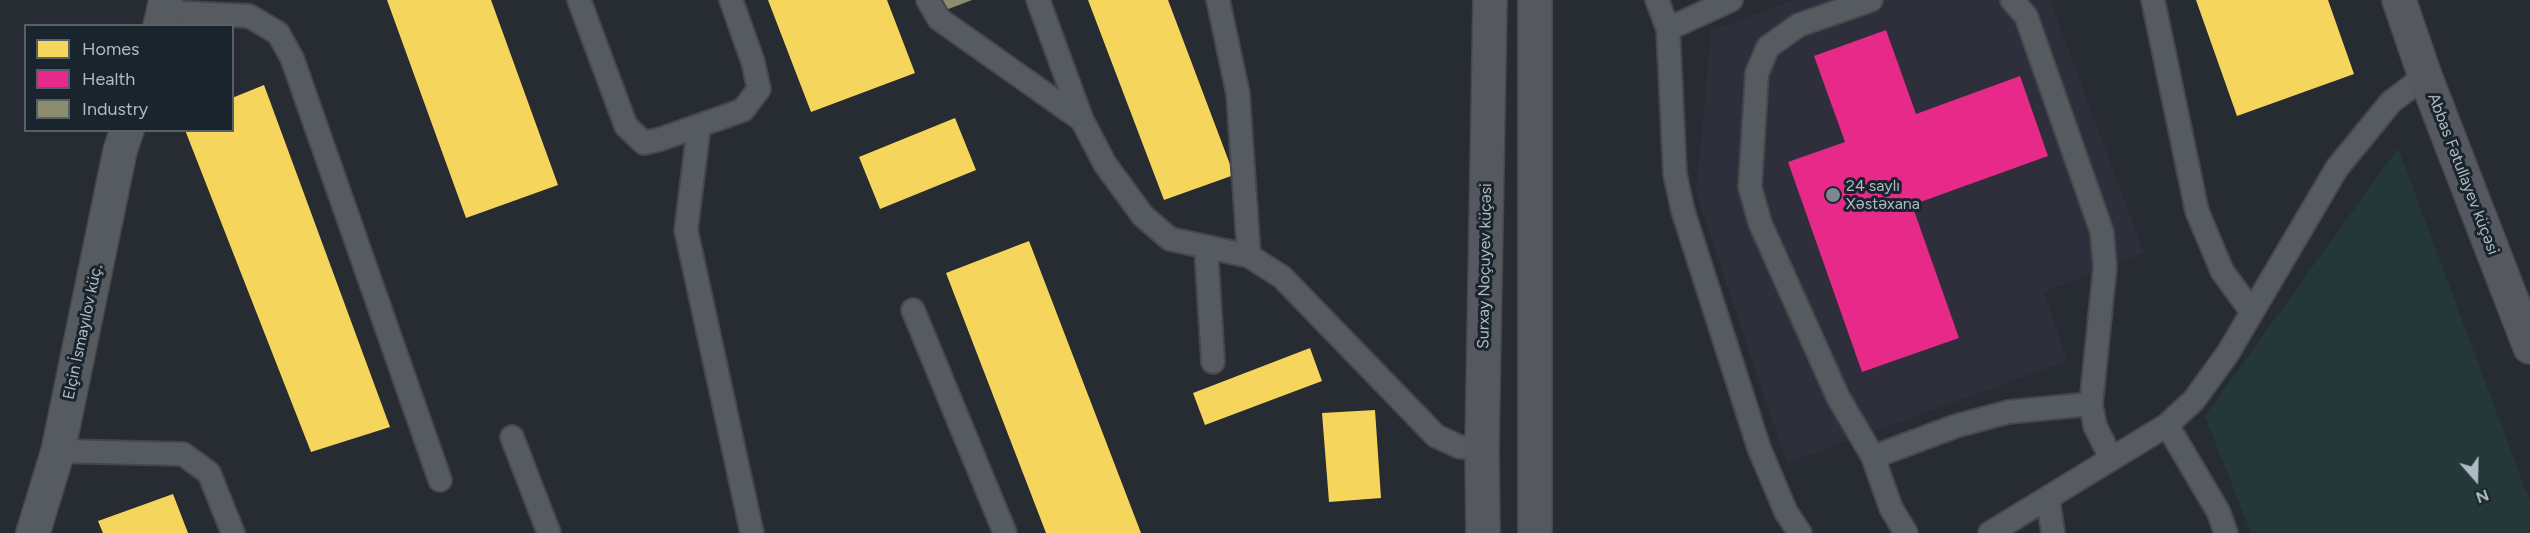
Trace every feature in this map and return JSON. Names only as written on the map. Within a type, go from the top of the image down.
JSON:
[{"type":"street","name":"Surxay Noçuyev küçəsi","points":[[1483,533],[1482,448],[1490,0]]},
{"type":"street","points":[[1535,0],[1535,533]]},
{"type":"street","name":"Abbas Fətullayev küçəsi","points":[[2399,0],[2425,76],[2530,347]]},
{"type":"street","name":"Elçin İsmayılov küç.","points":[[33,533],[58,451],[120,151],[126,132]]},
{"type":"lane","points":[[579,0],[626,126],[644,143],[661,140],[743,110],[759,88],[753,62],[730,0]]},
{"type":"lane","points":[[928,0],[939,19],[1082,120]]},
{"type":"lane","points":[[1038,0],[1082,120],[1105,164],[1143,216],[1170,238],[1249,256],[1282,277],[1436,436],[1460,447],[1482,448]]},
{"type":"lane","points":[[1218,0],[1238,94],[1249,256]]},
{"type":"lane","points":[[1657,0],[1668,29],[1674,174],[1683,211],[1759,448],[1786,512],[1800,533]]},
{"type":"lane","points":[[1668,29],[1731,0]]},
{"type":"lane","points":[[1871,0],[1799,25],[1768,47],[1757,73],[1750,188],[1760,223],[1838,397],[1873,457],[1891,508],[1906,533]]},
{"type":"lane","points":[[2012,0],[2026,16],[2102,232],[2105,267],[2091,404],[2095,426],[2111,458]]},
{"type":"lane","points":[[2153,0],[2197,210],[2222,271],[2252,312]]},
{"type":"lane","points":[[164,12],[249,16],[278,33],[292,58],[440,480]]},
{"type":"lane","points":[[1990,533],[2167,425],[2194,400],[2228,353],[2337,168],[2391,102],[2425,76]]},
{"type":"lane","points":[[699,126],[686,230],[752,533]]},
{"type":"lane","points":[[1206,247],[1213,362]]},
{"type":"lane","points":[[913,310],[1005,533]]},
{"type":"lane","points":[[1873,457],[1956,426],[2008,412],[2091,404]]},
{"type":"lane","points":[[2167,425],[2218,512],[2226,533]]},
{"type":"lane","points":[[512,437],[549,533]]},
{"type":"lane","points":[[58,451],[183,454],[209,473],[233,533]]},
{"type":"lane","points":[[2048,498],[2053,533]]},
{"type":"shaded area","points":[[1794,0],[2050,0],[2144,253],[2044,292],[2067,361],[1787,463],[1696,194],[1711,31]]},
{"type":"green space","points":[[2398,148],[2530,502],[2530,533],[2251,533],[2205,416]]},
{"type":"building: Homes","points":[[387,0],[491,0],[558,185],[466,218]]},
{"type":"building: Homes","points":[[768,0],[887,0],[915,73],[811,112]]},
{"type":"building: Homes","points":[[1088,0],[1168,0],[1234,175],[1164,200]]},
{"type":"building: Homes","points":[[2196,0],[2328,0],[2354,74],[2237,116]]},
{"type":"building: Homes","points":[[264,85],[390,427],[311,452],[186,132],[234,132],[234,97]]},
{"type":"building: Homes","points":[[955,118],[976,170],[880,209],[859,157]]},
{"type":"building: Homes","points":[[1029,241],[1141,533],[1046,533],[946,273]]},
{"type":"building: Homes","points":[[1310,348],[1322,381],[1205,425],[1193,393]]},
{"type":"building: Homes","points":[[1375,410],[1381,498],[1329,502],[1322,413]]},
{"type":"building: Homes","points":[[173,494],[188,533],[103,533],[98,521]]},
{"type":"building: Health","points":[[1886,30],[1916,114],[2020,76],[2048,156],[1912,205],[1959,338],[1862,372],[1788,162],[1845,142],[1814,56]]},
{"type":"building: Industry","points":[[933,0],[972,0],[938,13]]},
{"type":"place","name":"24 saylı Xəstəxana","points":[[1833,195]]}]
